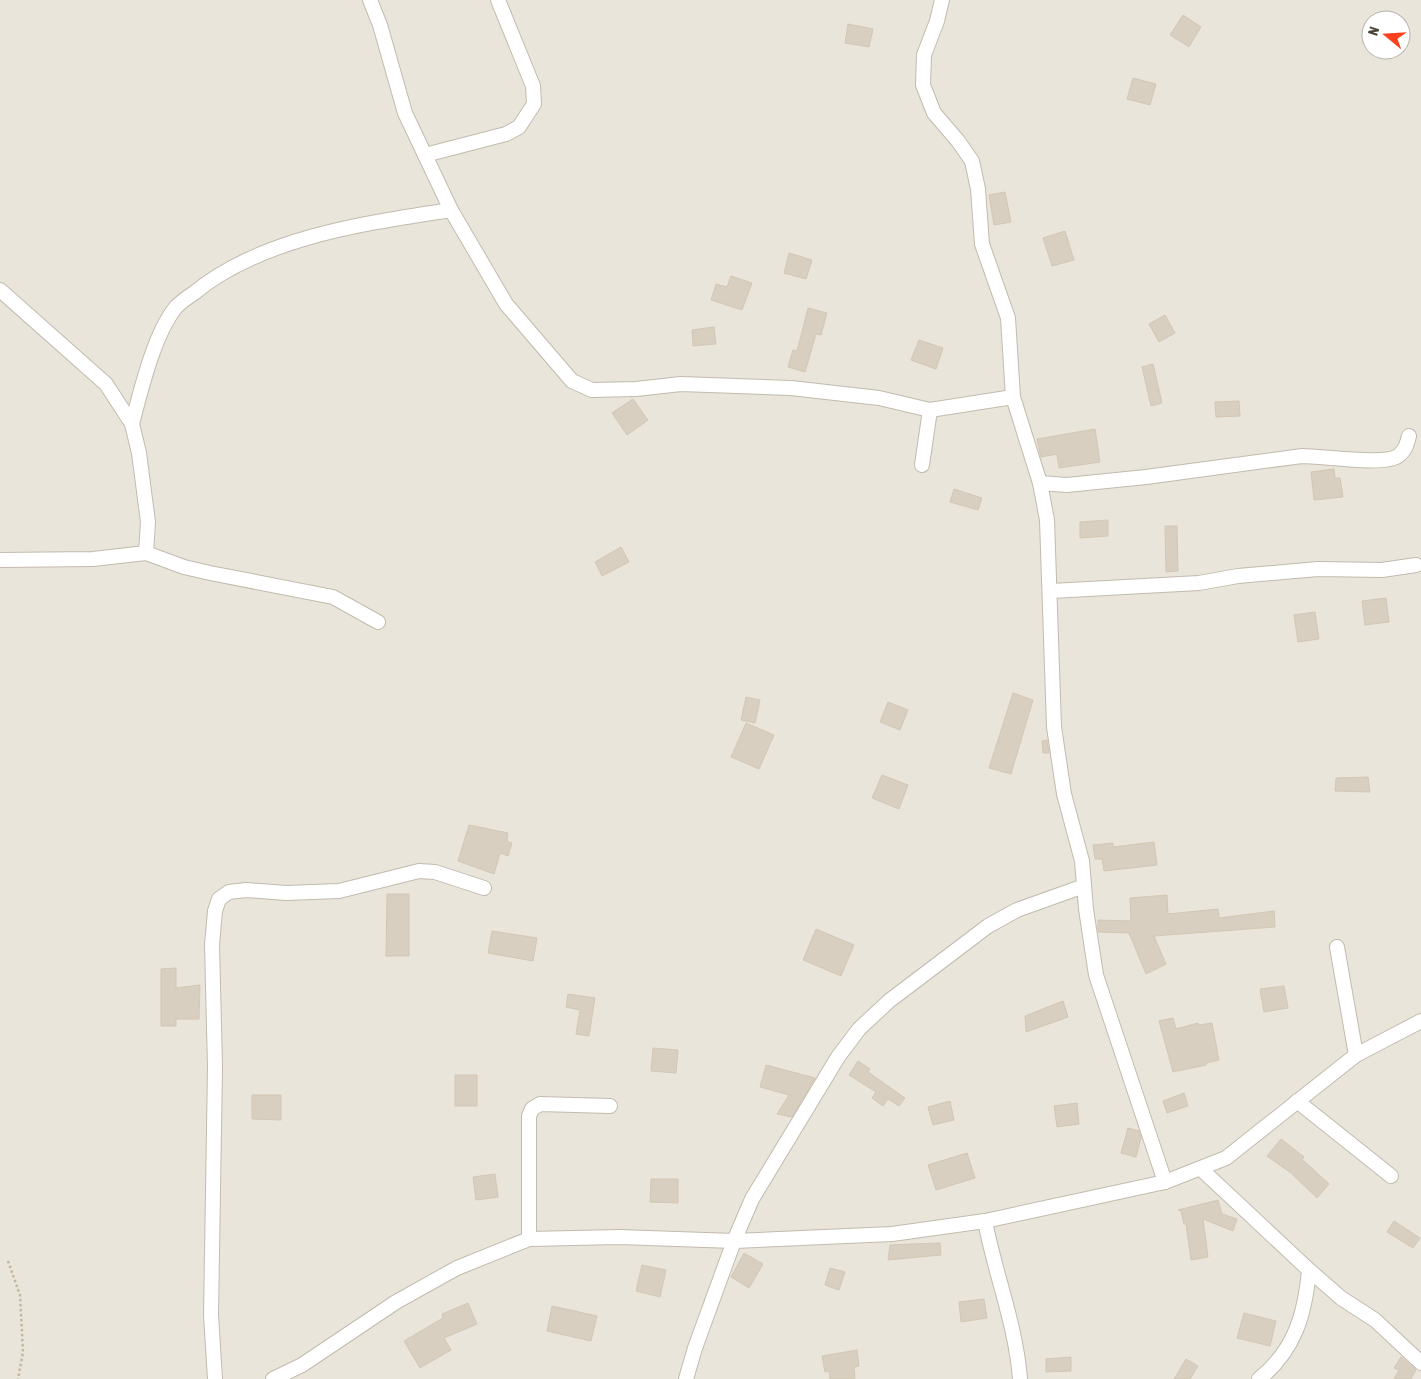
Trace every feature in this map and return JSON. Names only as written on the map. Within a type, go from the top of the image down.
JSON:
[{"type":"street","points":[[370,0],[380,26],[405,113],[451,210],[506,304],[572,381],[592,390],[636,389],[681,384],[761,387],[879,398],[930,410],[1013,397]]},
{"type":"street","points":[[425,155],[506,134],[519,128],[534,104],[533,86],[498,0]]},
{"type":"street","points":[[942,0],[924,55],[923,85],[934,114],[958,140],[972,161],[978,190],[982,244],[1008,318],[1013,397],[1040,483],[1047,520],[1051,591],[1050,650],[1054,727],[1064,794],[1082,861],[1096,975],[1165,1182]]},
{"type":"street","points":[[132,424],[156,343],[176,307],[207,282],[250,258],[325,233],[380,221],[451,210]]},
{"type":"street","points":[[0,290],[106,384],[132,424],[139,453],[148,522],[146,553]]},
{"type":"street","points":[[922,465],[930,410]]},
{"type":"street","points":[[1040,483],[1067,485],[1146,477],[1302,456],[1327,456],[1365,461],[1382,460],[1398,457],[1406,447],[1409,436]]},
{"type":"street","points":[[0,560],[93,559],[146,553],[210,574],[333,597],[378,622]]},
{"type":"street","points":[[1051,591],[1199,583],[1238,576],[1318,569],[1382,570],[1416,564]]},
{"type":"street","points":[[215,1379],[212,1315],[215,1067],[212,945],[215,911],[219,900],[228,892],[246,890],[286,893],[339,891],[419,871],[435,872],[484,888]]},
{"type":"street","points":[[686,1379],[695,1348],[734,1241],[752,1199],[838,1057],[859,1029],[889,1001],[988,926],[1017,910],[1084,886]]},
{"type":"street","points":[[1337,947],[1356,1055]]},
{"type":"street","points":[[273,1379],[302,1365],[396,1302],[439,1278],[492,1252],[529,1239],[618,1237],[734,1241],[892,1234],[986,1221],[1165,1182],[1201,1170],[1226,1158],[1356,1055],[1421,1021]]},
{"type":"street","points":[[1297,1101],[1391,1176]]},
{"type":"street","points":[[529,1239],[529,1116],[532,1109],[540,1104],[610,1106]]},
{"type":"street","points":[[1201,1170],[1341,1298],[1375,1320],[1421,1362]]},
{"type":"street","points":[[986,1221],[993,1262],[1018,1352],[1020,1379]]},
{"type":"street","points":[[1258,1379],[1273,1367],[1294,1336],[1306,1304],[1309,1270]]},
{"type":"path","points":[[8,1261],[20,1295],[23,1352],[18,1379]]},
{"type":"shaded area","points":[[0,0],[1421,0],[1421,1379],[0,1379]]},
{"type":"building","points":[[1183,15],[1201,27],[1189,47],[1170,35]]},
{"type":"building","points":[[848,24],[873,29],[869,47],[845,43]]},
{"type":"building","points":[[1133,78],[1156,84],[1150,105],[1127,99]]},
{"type":"building","points":[[1005,192],[1011,222],[994,225],[989,195]]},
{"type":"building","points":[[1065,231],[1074,260],[1052,266],[1043,238]]},
{"type":"building","points":[[789,253],[812,260],[806,279],[784,273]]},
{"type":"building","points":[[731,276],[752,283],[742,310],[711,300],[716,284],[727,287]]},
{"type":"building","points":[[808,308],[827,313],[821,335],[816,334],[805,372],[788,367],[793,350],[797,351]]},
{"type":"building","points":[[1165,315],[1175,333],[1159,342],[1149,324]]},
{"type":"building","points":[[714,327],[716,344],[693,346],[692,330]]},
{"type":"building","points":[[919,340],[943,348],[936,369],[911,360]]},
{"type":"building","points":[[1153,364],[1162,403],[1151,406],[1142,367]]},
{"type":"building","points":[[633,399],[648,420],[627,435],[612,413]]},
{"type":"building","points":[[1239,401],[1240,416],[1216,417],[1215,402]]},
{"type":"building","points":[[1095,429],[1100,462],[1059,468],[1057,454],[1041,457],[1037,439]]},
{"type":"building","points":[[1334,469],[1335,478],[1340,478],[1343,497],[1314,500],[1311,472]]},
{"type":"building","points":[[954,489],[982,498],[978,510],[950,502]]},
{"type":"building","points":[[1108,520],[1108,536],[1080,538],[1080,522]]},
{"type":"building","points":[[1165,526],[1177,526],[1178,571],[1166,572]]},
{"type":"building","points":[[621,547],[629,562],[602,576],[595,562]]},
{"type":"building","points":[[1386,598],[1389,622],[1365,625],[1362,601]]},
{"type":"building","points":[[1315,612],[1319,639],[1298,642],[1294,615]]},
{"type":"building","points":[[1013,693],[1033,700],[1011,774],[989,768]]},
{"type":"building","points":[[746,697],[760,700],[755,723],[741,720]]},
{"type":"building","points":[[888,702],[908,710],[900,730],[880,722]]},
{"type":"building","points":[[746,723],[774,735],[759,769],[731,757]]},
{"type":"building","points":[[1047,740],[1049,753],[1043,753],[1042,741]]},
{"type":"building","points":[[882,775],[908,785],[899,809],[872,798]]},
{"type":"building","points":[[1368,777],[1370,792],[1335,791],[1336,778]]},
{"type":"building","points":[[469,825],[508,833],[507,841],[512,843],[508,856],[500,853],[494,874],[458,861]]},
{"type":"building","points":[[1154,842],[1157,865],[1104,871],[1102,859],[1095,859],[1093,845],[1113,843],[1113,847]]},
{"type":"building","points":[[387,894],[409,894],[409,956],[386,956]]},
{"type":"building","points":[[1167,895],[1168,914],[1218,909],[1219,918],[1274,911],[1275,927],[1154,936],[1166,964],[1146,974],[1129,933],[1098,932],[1098,920],[1131,921],[1130,898]]},
{"type":"building","points":[[816,929],[854,945],[841,976],[803,960]]},
{"type":"building","points":[[492,931],[537,938],[533,961],[488,953]]},
{"type":"building","points":[[176,968],[176,988],[200,985],[199,1019],[176,1019],[176,1026],[161,1026],[161,969]]},
{"type":"building","points":[[1284,986],[1288,1008],[1264,1012],[1260,989]]},
{"type":"building","points":[[568,994],[595,998],[589,1036],[576,1034],[580,1010],[566,1007]]},
{"type":"building","points":[[1063,1001],[1068,1017],[1026,1032],[1025,1016]]},
{"type":"building","points":[[1173,1018],[1176,1029],[1198,1023],[1199,1025],[1212,1023],[1219,1060],[1206,1063],[1206,1065],[1173,1072],[1159,1021]]},
{"type":"building","points":[[653,1048],[678,1050],[676,1073],[651,1071]]},
{"type":"building","points":[[858,1061],[870,1069],[868,1072],[905,1098],[899,1106],[888,1099],[883,1106],[872,1098],[876,1092],[849,1075]]},
{"type":"building","points":[[766,1065],[815,1078],[792,1117],[777,1114],[789,1095],[760,1087]]},
{"type":"building","points":[[455,1075],[477,1075],[477,1106],[455,1106]]},
{"type":"building","points":[[1184,1093],[1188,1106],[1167,1113],[1163,1101]]},
{"type":"building","points":[[252,1095],[281,1095],[281,1120],[252,1119]]},
{"type":"building","points":[[950,1101],[954,1120],[933,1125],[928,1107]]},
{"type":"building","points":[[1077,1103],[1079,1124],[1057,1127],[1054,1106]]},
{"type":"building","points":[[1128,1128],[1139,1131],[1141,1138],[1136,1157],[1121,1153]]},
{"type":"building","points":[[1281,1139],[1304,1157],[1302,1159],[1329,1184],[1317,1198],[1291,1173],[1267,1156]]},
{"type":"building","points":[[967,1153],[975,1178],[936,1190],[928,1165]]},
{"type":"building","points":[[495,1174],[498,1197],[476,1200],[473,1177]]},
{"type":"building","points":[[651,1179],[678,1179],[678,1203],[650,1202]]},
{"type":"building","points":[[1218,1200],[1222,1214],[1237,1219],[1233,1231],[1203,1219],[1208,1257],[1191,1260],[1186,1224],[1184,1224],[1181,1211],[1178,1210]]},
{"type":"building","points":[[1394,1221],[1420,1238],[1413,1248],[1387,1232]]},
{"type":"building","points":[[940,1243],[941,1255],[888,1260],[890,1245]]},
{"type":"building","points":[[744,1253],[763,1264],[749,1288],[731,1277]]},
{"type":"building","points":[[642,1265],[666,1270],[660,1297],[636,1291]]},
{"type":"building","points":[[830,1268],[845,1272],[839,1290],[825,1285]]},
{"type":"building","points":[[984,1299],[987,1318],[961,1322],[959,1302]]},
{"type":"building","points":[[468,1303],[477,1324],[444,1338],[451,1350],[420,1368],[404,1341],[443,1318],[442,1314]]},
{"type":"building","points":[[552,1306],[597,1316],[591,1341],[547,1331]]},
{"type":"building","points":[[1244,1313],[1276,1321],[1270,1346],[1237,1338]]},
{"type":"building","points":[[857,1350],[859,1366],[854,1367],[855,1379],[830,1379],[829,1371],[825,1372],[822,1356]]},
{"type":"building","points":[[1071,1357],[1071,1371],[1046,1372],[1046,1359]]},
{"type":"building","points":[[1401,1357],[1416,1370],[1411,1379],[1394,1379],[1399,1370],[1394,1368]]},
{"type":"building","points":[[1186,1359],[1198,1366],[1190,1379],[1174,1379]]}]
